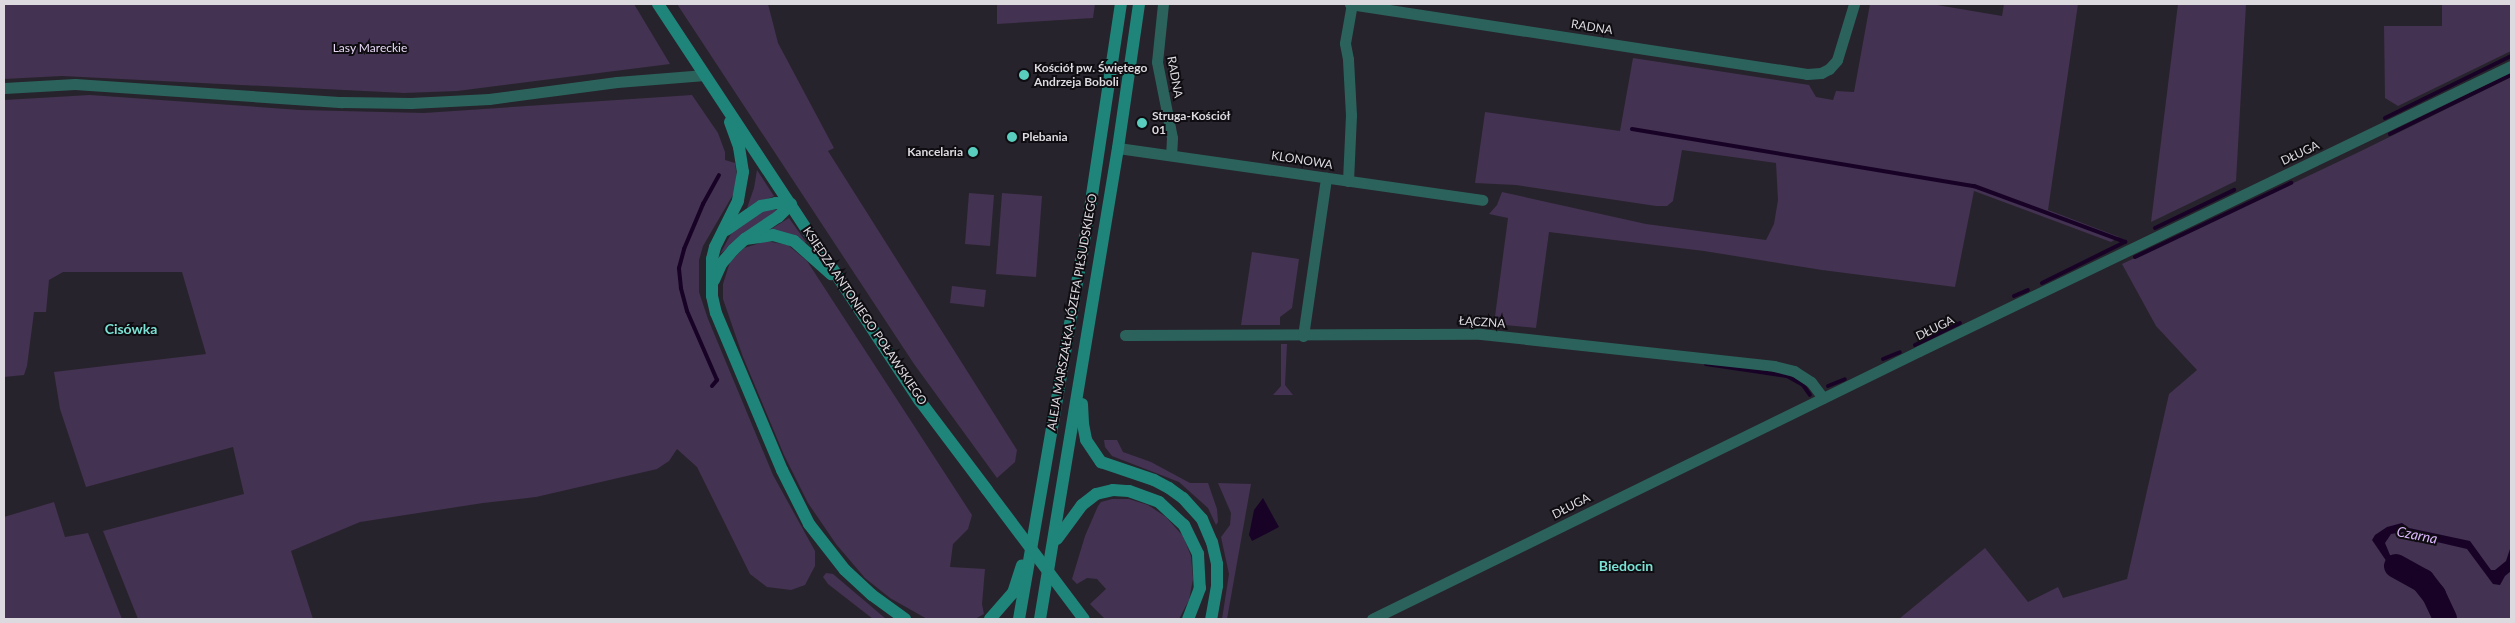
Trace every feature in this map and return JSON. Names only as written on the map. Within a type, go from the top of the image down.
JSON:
[{"type":"main road","name":"KSIĘDZA ANTONIEGO POŁAWSKIEGO","points":[[658,4],[920,401],[1084,619]]},
{"type":"main road","name":"ALEJA MARSZAŁKA JÓZEFA PIŁSUDSKIEGO","points":[[1019,619],[1092,195],[1121,4]]},
{"type":"main road","name":"ALEJA MARSZAŁKA JÓZEFA PIŁSUDSKIEGO","points":[[1040,619],[1118,148],[1139,4]]},
{"type":"main road","points":[[724,103],[739,147],[743,172],[738,201],[722,233],[712,260],[712,285],[716,313],[782,470],[809,524],[845,570],[872,596],[905,619]]},
{"type":"main road","points":[[722,233],[761,206],[776,203],[791,204]]},
{"type":"main road","points":[[712,285],[721,264],[745,239],[778,217],[791,204]]},
{"type":"main road","points":[[745,239],[773,235],[794,241],[846,288]]},
{"type":"main road","points":[[1081,374],[1083,424],[1089,446],[1101,462],[1154,480],[1176,493],[1194,509],[1205,525],[1217,564],[1217,586],[1211,619]]},
{"type":"main road","points":[[1052,553],[1068,521],[1093,496],[1108,491],[1124,490],[1151,498],[1167,507],[1181,521],[1196,549],[1200,565],[1200,584],[1196,603],[1188,619]]},
{"type":"main road","points":[[990,619],[1013,592],[1036,524]]},
{"type":"street","name":"RADNA","points":[[1163,4],[1157,62],[1172,138],[1171,155]]},
{"type":"street","points":[[1348,181],[1351,115],[1348,59],[1345,43],[1351,4]]},
{"type":"street","name":"RADNA","points":[[1351,4],[1807,74],[1821,73],[1829,69],[1837,60],[1854,4]]},
{"type":"street","name":"DŁUGA","points":[[1372,619],[1823,398],[2511,66]]},
{"type":"street","points":[[4,88],[75,84],[342,102],[411,103],[489,99],[617,82],[705,75]]},
{"type":"street","name":"KLONOWA","points":[[1118,148],[1482,200]]},
{"type":"street","points":[[1303,336],[1326,178]]},
{"type":"street","name":"ŁĄCZNA","points":[[1125,336],[1481,334],[1749,362],[1794,371],[1811,382],[1823,398]]},
{"type":"green space","name":"Lasy Mareckie","points":[[4,4],[634,4],[670,64],[457,91],[404,93],[62,76],[4,79]]},
{"type":"green space","points":[[677,4],[768,4],[778,43],[834,148],[828,151],[1017,450],[1015,462],[997,478],[914,364]]},
{"type":"green space","points":[[997,4],[1095,4],[1093,18],[997,24]]},
{"type":"green space","points":[[1870,4],[1931,4],[2002,16],[2004,4],[2078,4],[2048,210],[2119,237],[2111,242],[1974,191],[1955,287],[1822,270],[1704,251],[1549,232],[1536,328],[1494,324],[1508,218],[1489,214],[1497,205],[1502,192],[1646,224],[1766,240],[1774,224],[1778,200],[1776,163],[1682,150],[1673,201],[1667,206],[1656,206],[1516,185],[1475,183],[1485,112],[1620,131],[1633,58],[1809,85],[1816,97],[1833,100],[1836,91],[1854,92]]},
{"type":"green space","points":[[2178,4],[2246,4],[2236,181],[2151,222]]},
{"type":"green space","points":[[2442,4],[2511,4],[2511,51],[2398,106],[2385,98],[2384,26],[2442,26]]},
{"type":"green space","points":[[2511,77],[2511,619],[1899,619],[1985,548],[2028,602],[2058,587],[2063,598],[2127,579],[2169,394],[2197,370],[2156,326],[2122,264],[2361,151]]},
{"type":"green space","points":[[90,95],[300,110],[424,113],[692,95],[718,133],[725,152],[725,160],[735,163],[737,177],[734,193],[703,246],[699,260],[699,292],[708,319],[773,475],[815,551],[815,566],[805,585],[791,590],[767,587],[750,574],[697,467],[677,449],[669,461],[657,469],[536,497],[483,503],[360,522],[291,551],[313,619],[138,619],[103,531],[244,494],[233,447],[86,487],[60,409],[54,372],[206,354],[182,272],[63,272],[49,280],[46,312],[34,312],[27,366],[24,375],[4,377],[4,100]]},
{"type":"green space","points":[[757,170],[774,196],[747,208],[754,188]]},
{"type":"green space","points":[[969,193],[994,195],[990,246],[965,244]]},
{"type":"green space","points":[[1002,193],[1042,196],[1036,277],[996,274]]},
{"type":"green space","points":[[778,210],[720,254],[732,232],[764,211]]},
{"type":"green space","points":[[789,218],[805,243],[771,231],[771,229]]},
{"type":"green space","points":[[766,241],[788,245],[807,261],[972,515],[968,529],[953,544],[950,567],[985,569],[982,604],[984,614],[975,619],[927,619],[890,598],[865,578],[836,544],[808,503],[784,455],[743,357],[723,299],[723,284],[730,262],[744,248]]},
{"type":"green space","points":[[1252,252],[1299,259],[1292,308],[1280,317],[1280,325],[1241,325]]},
{"type":"green space","points":[[952,286],[986,290],[984,307],[950,303]]},
{"type":"green space","points":[[1281,344],[1287,344],[1285,385],[1293,395],[1273,395],[1281,386]]},
{"type":"green space","points":[[1104,440],[1117,440],[1123,452],[1151,462],[1190,483],[1208,483],[1217,509],[1218,522],[1216,525],[1208,508],[1179,482],[1112,456],[1105,447]]},
{"type":"green space","points":[[1218,483],[1251,484],[1227,619],[1222,619],[1229,574],[1221,537],[1230,525],[1231,513]]},
{"type":"green space","points":[[1112,499],[1129,499],[1148,505],[1166,517],[1183,536],[1191,556],[1193,579],[1189,600],[1179,619],[1105,619],[1090,604],[1106,589],[1097,579],[1087,578],[1077,584],[1072,579],[1085,536],[1098,506],[1101,502]]},
{"type":"green space","points":[[54,502],[65,537],[88,533],[122,619],[4,619],[4,517]]},
{"type":"green space","points":[[826,573],[833,574],[886,619],[873,619],[828,584],[823,577]]},
{"type":"water","points":[[1263,498],[1279,527],[1252,541],[1249,535],[1254,510]]},
{"type":"water","points":[[2402,523],[2409,528],[2470,541],[2491,570],[2495,570],[2506,561],[2511,546],[2511,571],[2505,576],[2500,585],[2493,584],[2467,549],[2407,535],[2403,532],[2391,534],[2385,543],[2390,555],[2409,572],[2418,571],[2428,581],[2421,584],[2389,565],[2372,540],[2375,535],[2387,527]]},
{"type":"waterway","points":[[2385,118],[2511,56]]},
{"type":"waterway","points":[[2390,134],[2511,75]]},
{"type":"waterway","points":[[1632,129],[1974,186],[2125,242]]},
{"type":"waterway","points":[[712,386],[717,380],[687,311],[681,288],[679,268],[684,249],[703,204],[719,175]]},
{"type":"waterway","points":[[2135,257],[2291,183]]},
{"type":"waterway","points":[[2155,228],[2234,190]]},
{"type":"waterway","points":[[2042,283],[2125,242]]},
{"type":"waterway","points":[[2014,296],[2028,290]]},
{"type":"waterway","points":[[1915,345],[1960,323]]},
{"type":"waterway","points":[[1883,359],[1900,352]]},
{"type":"waterway","points":[[1706,364],[1787,376],[1803,385],[1810,395]]},
{"type":"waterway","points":[[1828,386],[1845,379]]},
{"type":"waterway","name":"Czarna","points":[[2396,566],[2423,581],[2434,595],[2445,619]]},
{"type":"place","name":"Kościół pw. Świętego Andrzeja Boboli","points":[[1024,75]]},
{"type":"place","name":"Struga-Kościół 01","points":[[1142,123]]},
{"type":"place","name":"Plebania","points":[[1012,137]]},
{"type":"place","name":"Kancelaria","points":[[973,152]]},
{"type":"district","name":"Cisówka","points":[[131,329]]},
{"type":"district","name":"Biedocin","points":[[1626,566]]}]
